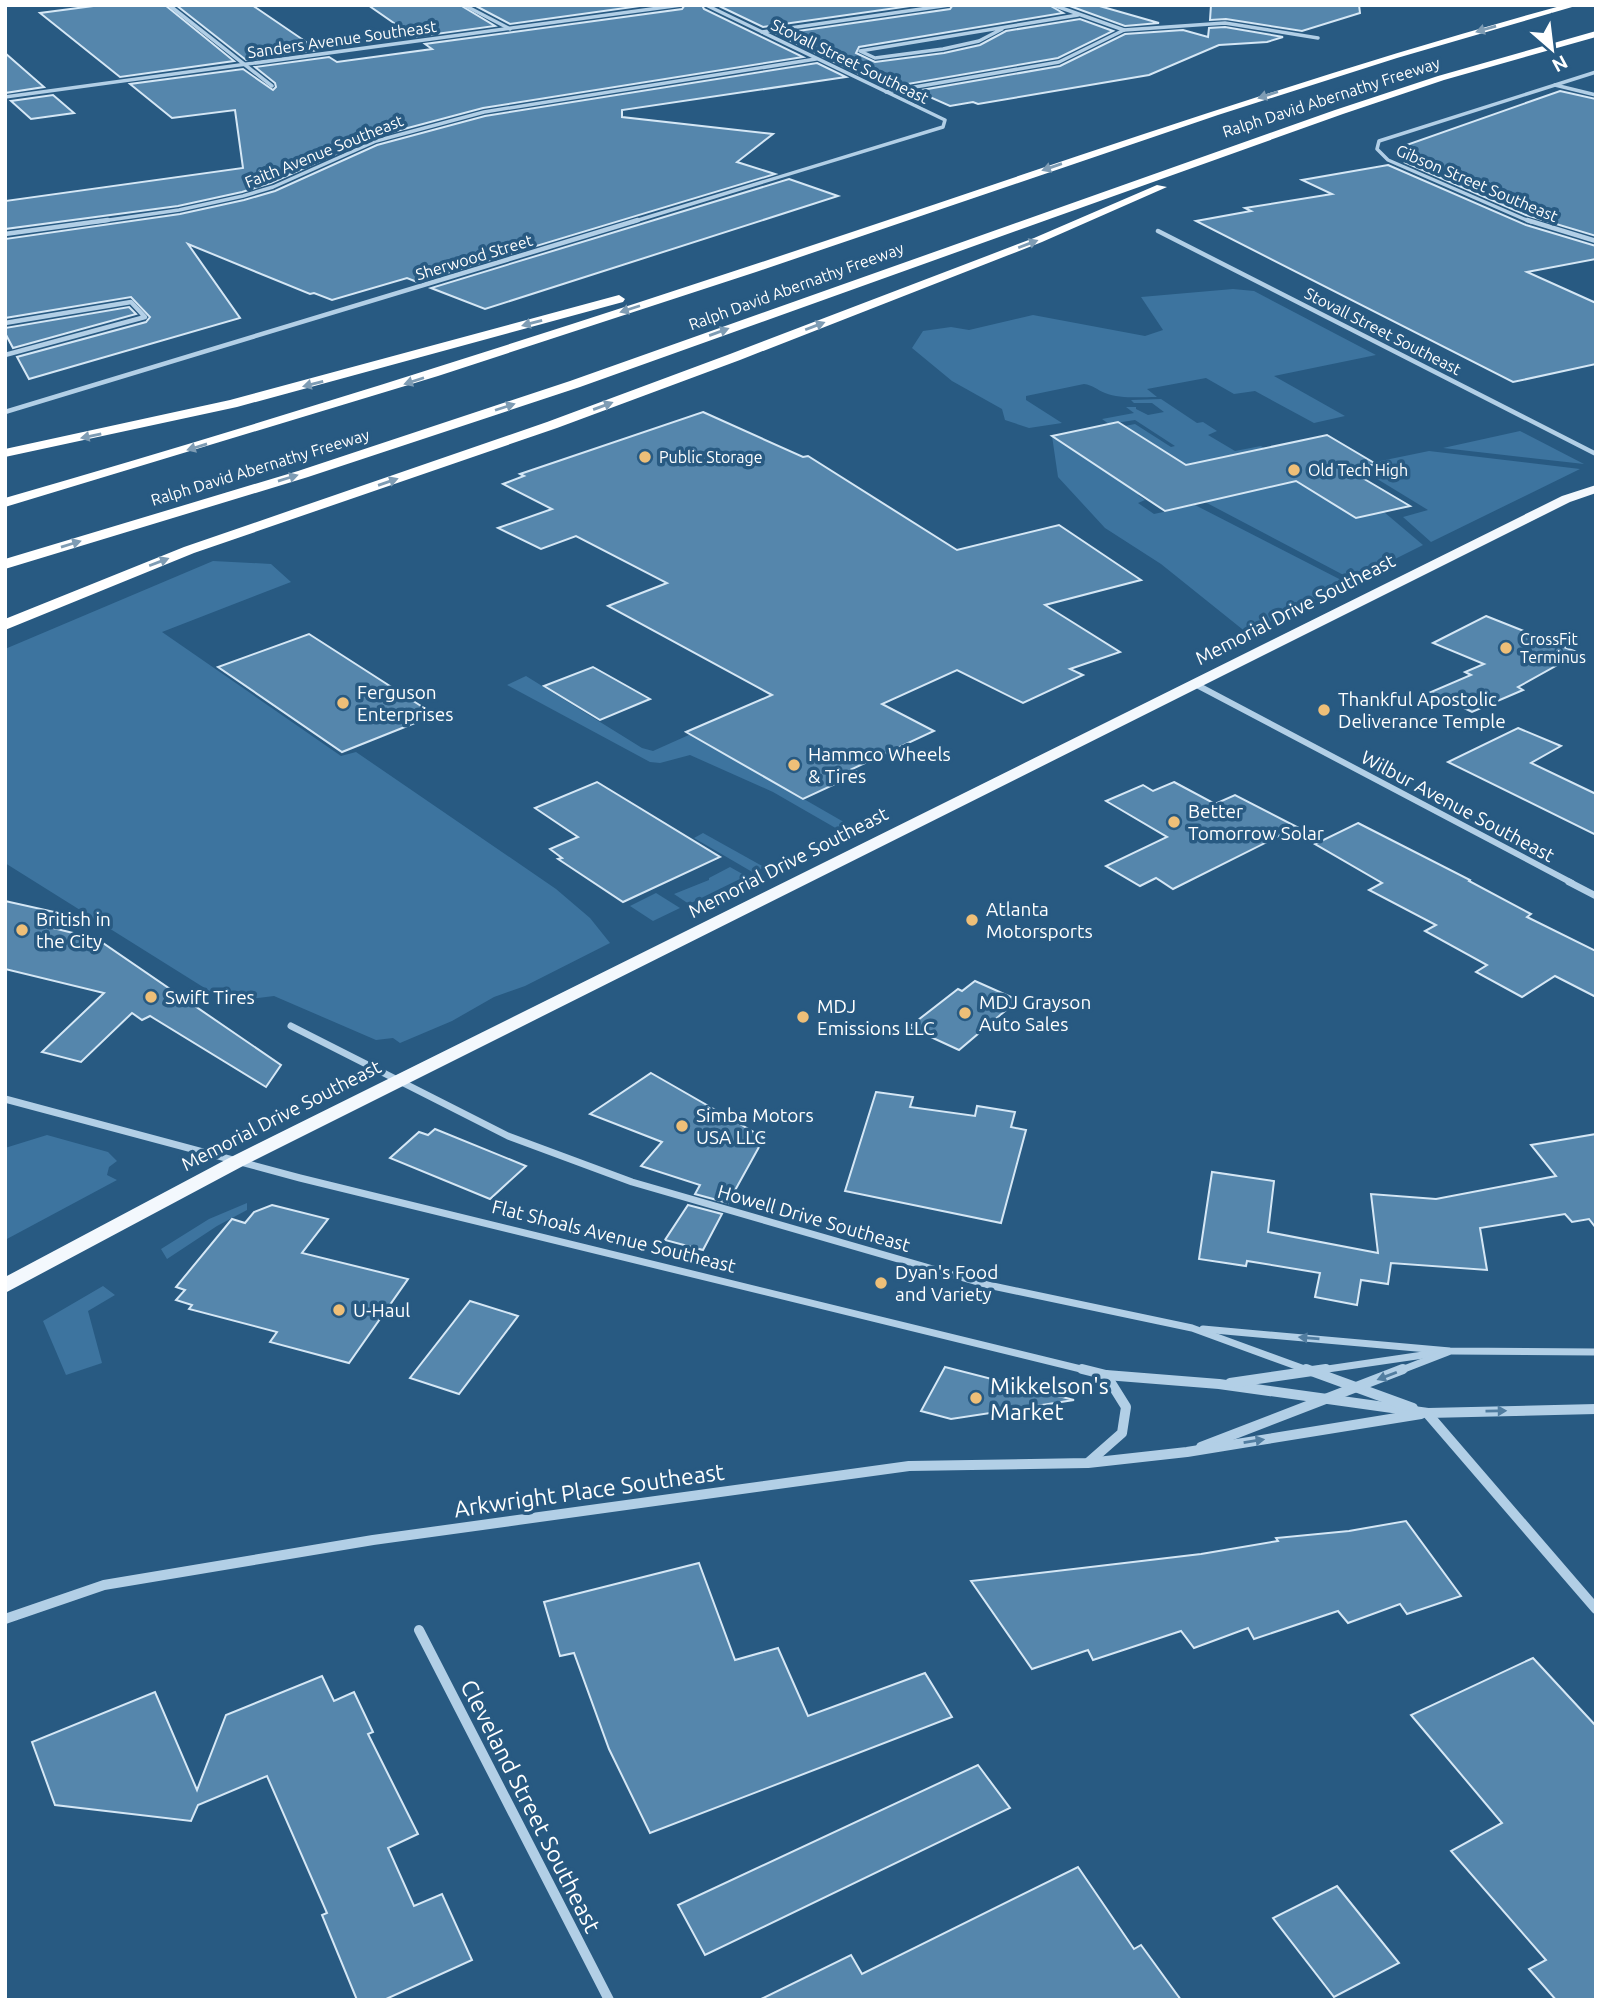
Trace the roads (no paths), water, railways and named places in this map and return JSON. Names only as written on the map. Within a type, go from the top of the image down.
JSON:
[{"type":"highway","name":"Ralph David Abernathy Freeway","points":[[5,503],[405,384],[1266,95],[1475,32],[1576,5]]},
{"type":"highway","name":"Ralph David Abernathy Freeway","points":[[5,564],[303,474],[575,384],[1221,152],[1441,78],[1596,34]]},
{"type":"highway","points":[[5,625],[189,551],[565,420],[1038,240],[1151,191],[1221,152]]},
{"type":"highway","points":[[5,453],[180,416],[324,381],[858,234]]},
{"type":"main road","name":"Memorial Drive Southeast","points":[[5,1286],[236,1162],[1566,499],[1596,489]]},
{"type":"street","points":[[169,5],[272,86]]},
{"type":"street","points":[[464,5],[511,29]]},
{"type":"street","name":"Sanders Avenue Southeast","points":[[5,97],[681,5]]},
{"type":"street","name":"Stovall Street Southeast","points":[[706,5],[944,120]]},
{"type":"street","points":[[761,32],[949,5]]},
{"type":"street","points":[[1053,5],[1124,30],[1225,23],[1318,38]]},
{"type":"street","points":[[1002,29],[997,34],[973,43],[948,47],[875,58],[860,51],[1078,15]]},
{"type":"street","points":[[884,93],[1059,62],[1124,30]]},
{"type":"street","name":"Faith Avenue Southeast","points":[[5,234],[179,210],[233,199],[272,187],[376,141],[484,111],[817,59]]},
{"type":"street","name":"Gibson Street Southeast","points":[[1596,72],[1379,141],[1377,149],[1388,160],[1498,208],[1534,223],[1596,241]]},
{"type":"street","points":[[1554,85],[1596,95]]},
{"type":"street","name":"Sherwood Street","points":[[5,412],[943,127],[944,120]]},
{"type":"street","name":"Stovall Street Southeast","points":[[1158,231],[1596,454]]},
{"type":"street","points":[[5,323],[131,302],[145,317],[5,355]]},
{"type":"street","name":"Wilbur Avenue Southeast","points":[[1195,684],[1596,896]]},
{"type":"street","name":"Howell Drive Southeast","points":[[291,1026],[508,1136],[632,1182],[988,1285],[1192,1328],[1428,1413]]},
{"type":"street","name":"Flat Shoals Avenue Southeast","points":[[5,1100],[236,1162],[1106,1376],[1219,1384],[1428,1413],[1596,1409]]},
{"type":"street","name":"Flat Shoals Avenue Southeast","points":[[1192,1328],[1450,1351],[1596,1352]]},
{"type":"street","name":"Flat Shoals Avenue Southeast","points":[[1219,1384],[1450,1351]]},
{"type":"street","name":"Arkwright Place Southeast","points":[[1187,1452],[1450,1351]]},
{"type":"street","points":[[1088,1463],[1122,1433],[1126,1406],[1106,1376]]},
{"type":"street","points":[[1428,1413],[1596,1608]]},
{"type":"street","name":"Arkwright Place Southeast","points":[[5,1619],[104,1586],[373,1540],[909,1466],[1088,1463],[1187,1452],[1428,1413]]},
{"type":"street","name":"Cleveland Street Southeast","points":[[419,1630],[609,2000]]},
{"type":"place","name":"Public Storage","points":[[645,457]]},
{"type":"place","name":"Old Tech High","points":[[1294,470]]},
{"type":"place","name":"CrossFit Terminus","points":[[1506,648]]},
{"type":"place","name":"Ferguson Enterprises","points":[[343,703]]},
{"type":"place","name":"Thankful Apostolic Deliverance Temple","points":[[1324,710]]},
{"type":"place","name":"Hammco Wheels & Tires","points":[[794,765]]},
{"type":"place","name":"Better Tomorrow Solar","points":[[1174,822]]},
{"type":"place","name":"Atlanta Motorsports","points":[[972,920]]},
{"type":"place","name":"British in the City","points":[[22,930]]},
{"type":"place","name":"Swift Tires","points":[[151,997]]},
{"type":"place","name":"MDJ Grayson Auto Sales","points":[[965,1013]]},
{"type":"place","name":"MDJ Emissions LLC","points":[[803,1017]]},
{"type":"place","name":"Simba Motors USA LLC","points":[[682,1126]]},
{"type":"place","name":"Dyan's Food and Variety","points":[[881,1283]]},
{"type":"place","name":"U-Haul","points":[[339,1310]]},
{"type":"place","name":"Mikkelson's Market","points":[[976,1398]]}]
